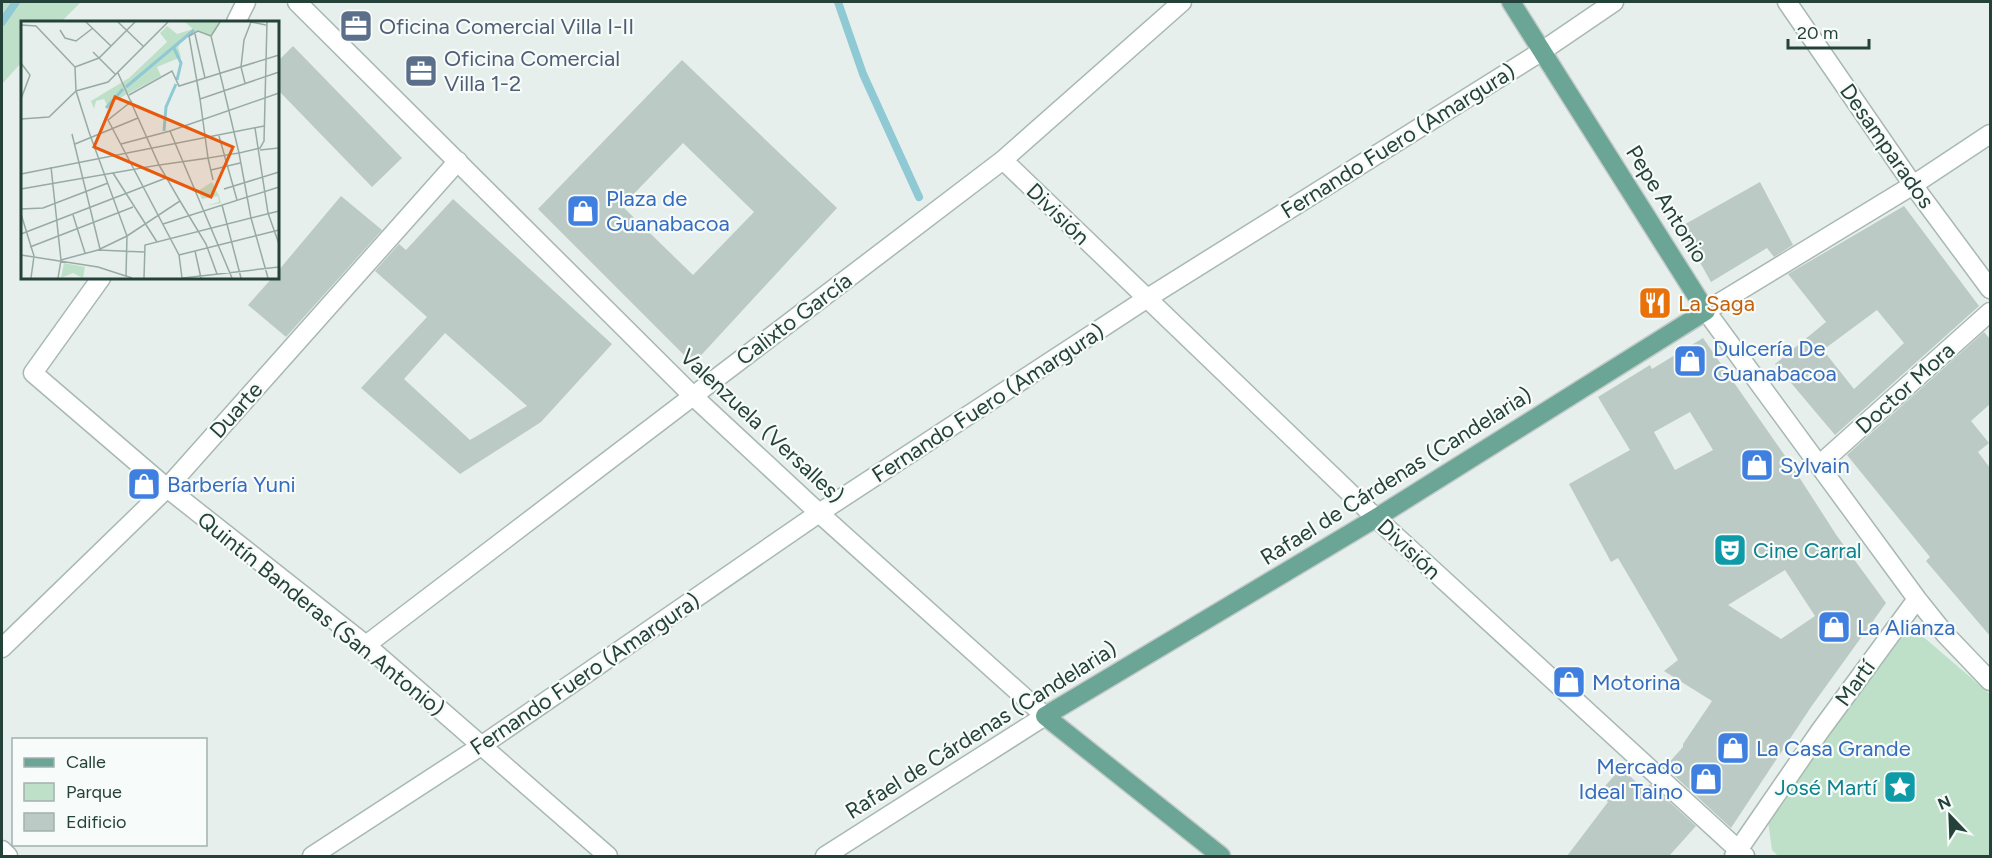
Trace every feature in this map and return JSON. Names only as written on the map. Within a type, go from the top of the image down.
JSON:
[{"type":"main road","name":"Pepe Antonio","points":[[1511,2],[1706,311]]},
{"type":"main road","name":"Rafael de Cárdenas (Candelaria)","points":[[1045,716],[1376,518],[1706,311]]},
{"type":"main road","name":"Valenzuela (Versalles)","points":[[1045,716],[1221,856]]},
{"type":"street","points":[[236,21],[246,2]]},
{"type":"street","name":"Valenzuela (Versalles)","points":[[297,2],[693,396],[819,513],[1045,716]]},
{"type":"street","name":"Calixto García","points":[[366,645],[1003,160],[1182,2]]},
{"type":"street","name":"Fernando Fuero (Amargura)","points":[[312,856],[481,746],[819,513],[1146,299],[1542,51],[1614,2]]},
{"type":"street","name":"Desamparados","points":[[1787,2],[1913,185],[1990,289]]},
{"type":"street","name":"Rafael de Cárdenas (Candelaria)","points":[[1706,311],[1913,185],[1990,134]]},
{"type":"street","name":"División","points":[[1003,160],[1376,518],[1739,855]]},
{"type":"street","name":"Duarte","points":[[2,648],[167,488],[458,161]]},
{"type":"street","name":"Quintín Banderas (San Antonio)","points":[[100,279],[33,373],[167,488],[366,645],[608,856]]},
{"type":"street","name":"Pepe Antonio","points":[[1706,311],[1917,599],[1990,681]]},
{"type":"street","name":"Doctor Mora","points":[[1818,465],[1990,312]]},
{"type":"street","name":"Martí","points":[[1739,855],[1820,731],[1917,599]]},
{"type":"street","name":"Rafael de Cárdenas (Candelaria)","points":[[825,856],[1045,716]]},
{"type":"street","points":[[2,850],[8,856]]},
{"type":"green space","points":[[2,2],[81,2],[62,21],[21,21],[21,63],[2,84]]},
{"type":"green space","points":[[1906,632],[1920,634],[1990,694],[1990,856],[1778,856],[1772,850],[1768,821],[1837,723]]},
{"type":"building","points":[[293,46],[402,158],[372,187],[279,91],[279,60]]},
{"type":"building","name":"Plaza de Guanabacoa","points":[[682,60],[837,208],[693,364],[538,209]],"holes":[[[683,143],[754,212],[693,275],[622,206]]]},
{"type":"building","points":[[1760,182],[1793,245],[1774,257],[1767,248],[1711,282],[1680,227]]},
{"type":"building","points":[[341,196],[382,230],[286,337],[248,305],[271,279],[279,279],[279,270]]},
{"type":"building","points":[[453,199],[612,344],[541,422],[460,474],[361,388],[427,317],[375,271],[399,244],[406,250]],"holes":[[[445,333],[527,406],[470,440],[404,379]]]},
{"type":"building","points":[[1904,206],[1979,306],[1835,435],[1775,364],[1826,322],[1788,274]],"holes":[[[1877,310],[1904,343],[1854,389],[1823,350]]]},
{"type":"building","points":[[1984,332],[1990,339],[1990,404],[1971,421],[1989,443],[1978,452],[1990,468],[1990,636],[1926,561],[1930,557],[1847,455]]},
{"type":"building","points":[[1703,338],[1790,463],[1837,536],[1886,603],[1811,707],[1731,828],[1665,767],[1683,747],[1712,701],[1664,671],[1678,660],[1618,558],[1611,562],[1569,484],[1630,450],[1598,397],[1650,365],[1652,369]],"holes":[[[1690,412],[1713,450],[1675,470],[1654,432]],[[1785,570],[1815,616],[1781,639],[1728,605]]]},
{"type":"building","points":[[1621,768],[1645,790],[1650,784],[1696,826],[1669,856],[1567,856],[1608,802],[1598,794]]},
{"type":"waterway","points":[[2,22],[16,2]]},
{"type":"waterway","points":[[838,2],[863,74],[919,197]]},
{"type":"place","name":"Oficina Comercial Villa I-II","points":[[356,26]]},
{"type":"place","name":"Oficina Comercial Villa 1-2","points":[[421,71]]},
{"type":"place","name":"Plaza de Guanabacoa","points":[[583,211]]},
{"type":"place","name":"La Saga","points":[[1655,303]]},
{"type":"place","name":"Dulcería De Guanabacoa","points":[[1690,361]]},
{"type":"place","name":"Sylvain","points":[[1757,465]]},
{"type":"place","name":"Barbería Yuni","points":[[144,484]]},
{"type":"place","name":"Cine Carral","points":[[1730,550]]},
{"type":"place","name":"La Alianza","points":[[1834,627]]},
{"type":"place","name":"Motorina","points":[[1569,682]]},
{"type":"place","name":"La Casa Grande","points":[[1733,748]]},
{"type":"place","name":"Mercado Ideal Taino","points":[[1706,779]]},
{"type":"place","name":"José Martí","points":[[1900,787]]}]
